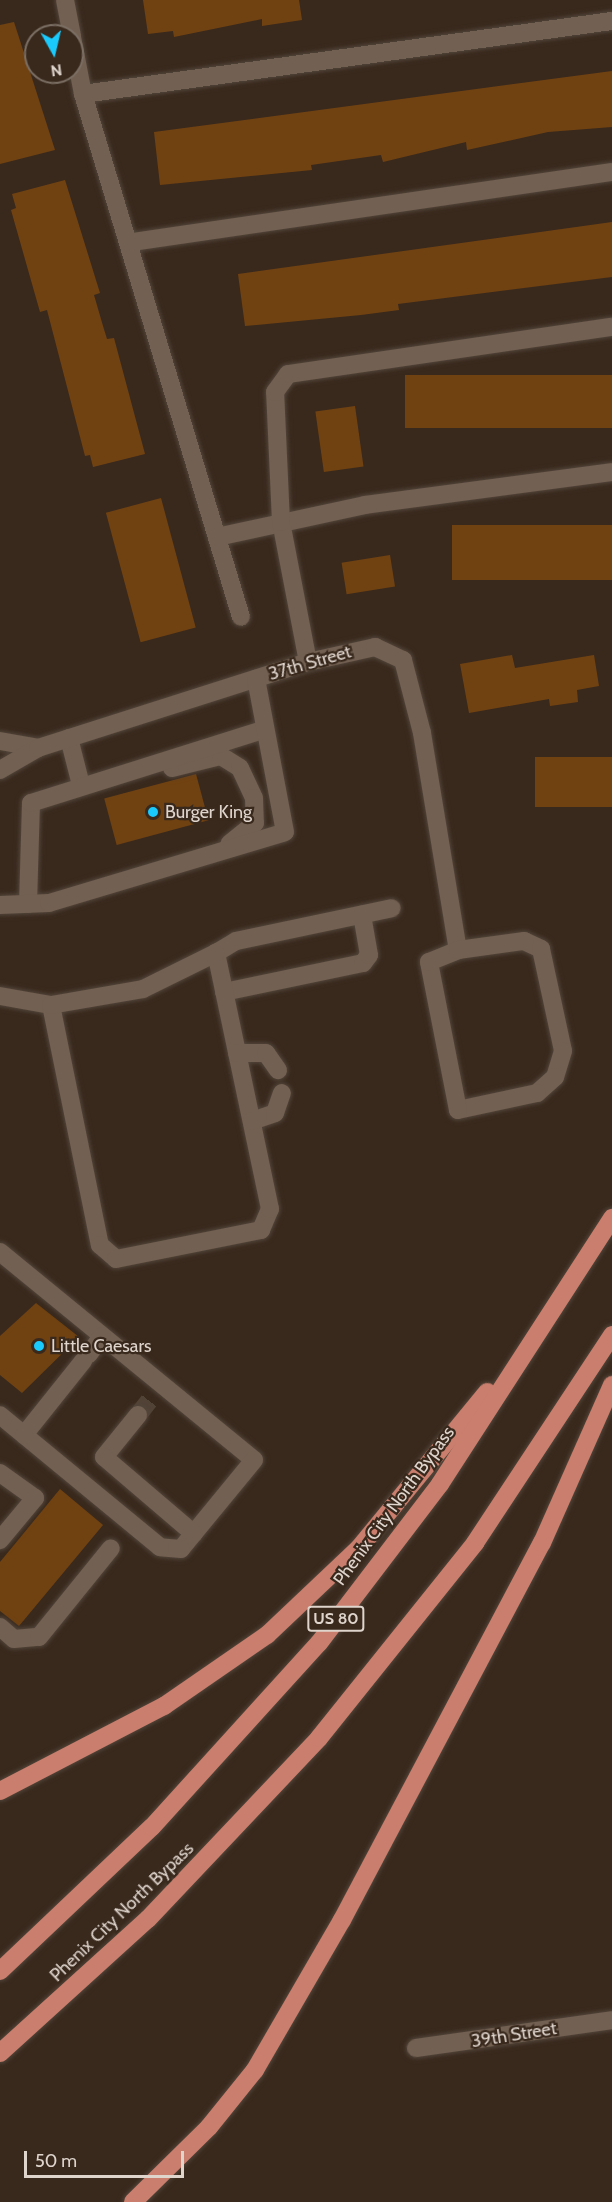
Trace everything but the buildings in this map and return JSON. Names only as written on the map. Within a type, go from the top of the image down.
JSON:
[{"type":"highway","name":"Phenix City North Bypass","points":[[0,1971],[152,1827],[318,1643],[440,1484],[612,1218]]},
{"type":"highway","points":[[0,1791],[164,1706],[267,1635],[359,1548],[408,1491],[557,1303]]},
{"type":"highway","name":"Phenix City North Bypass","points":[[0,2053],[148,1919],[319,1738],[475,1543],[612,1335]]},
{"type":"highway","points":[[133,2202],[209,2127],[261,2060],[342,1920],[542,1543],[612,1385]]},
{"type":"street","points":[[65,0],[70,24]]},
{"type":"street","points":[[83,94],[612,21]]},
{"type":"street","points":[[81,84],[132,242],[241,617]]},
{"type":"street","points":[[132,242],[612,172]]},
{"type":"street","points":[[308,662],[282,522],[275,392],[288,374],[612,327]]},
{"type":"street","points":[[217,537],[282,522],[612,472]]},
{"type":"street","name":"37th Street","points":[[0,770],[38,748],[308,662],[375,647],[403,660],[422,733],[458,950]]},
{"type":"street","points":[[0,905],[49,903],[285,832],[256,680]]},
{"type":"street","points":[[28,904],[31,803],[103,777],[265,729]]},
{"type":"street","points":[[69,738],[81,785]]},
{"type":"street","name":"37th Street","points":[[0,741],[38,748]]},
{"type":"street","points":[[103,777],[139,776],[221,756],[240,768],[254,798],[255,823],[238,840],[189,861]]},
{"type":"street","points":[[0,996],[51,1005],[142,989],[236,941],[392,908]]},
{"type":"street","points":[[224,992],[363,963],[369,955],[362,915]]},
{"type":"street","points":[[524,941],[541,949],[563,1051],[555,1077],[537,1093],[458,1110],[429,962],[458,950],[524,941]]},
{"type":"street","points":[[51,1005],[100,1245],[116,1259],[261,1230],[270,1209],[216,953]]},
{"type":"street","points":[[237,1053],[266,1053],[278,1070]]},
{"type":"street","points":[[252,1121],[275,1113],[282,1093]]},
{"type":"street","points":[[0,1415],[160,1547],[182,1550],[254,1460],[157,1390],[102,1336],[3,1260]]},
{"type":"street","points":[[24,1435],[102,1336]]},
{"type":"street","points":[[138,1415],[104,1457],[194,1534]]},
{"type":"street","points":[[0,1473],[35,1498],[0,1540]]},
{"type":"street","points":[[0,1627],[14,1639],[39,1637],[111,1548]]},
{"type":"street","name":"39th Street","points":[[416,2048],[612,2020]]},
{"type":"tunnel","points":[[138,1415],[153,1396]]},
{"type":"place","name":"Burger King","points":[[153,812]]},
{"type":"place","name":"Little Caesars","points":[[39,1346]]}]
